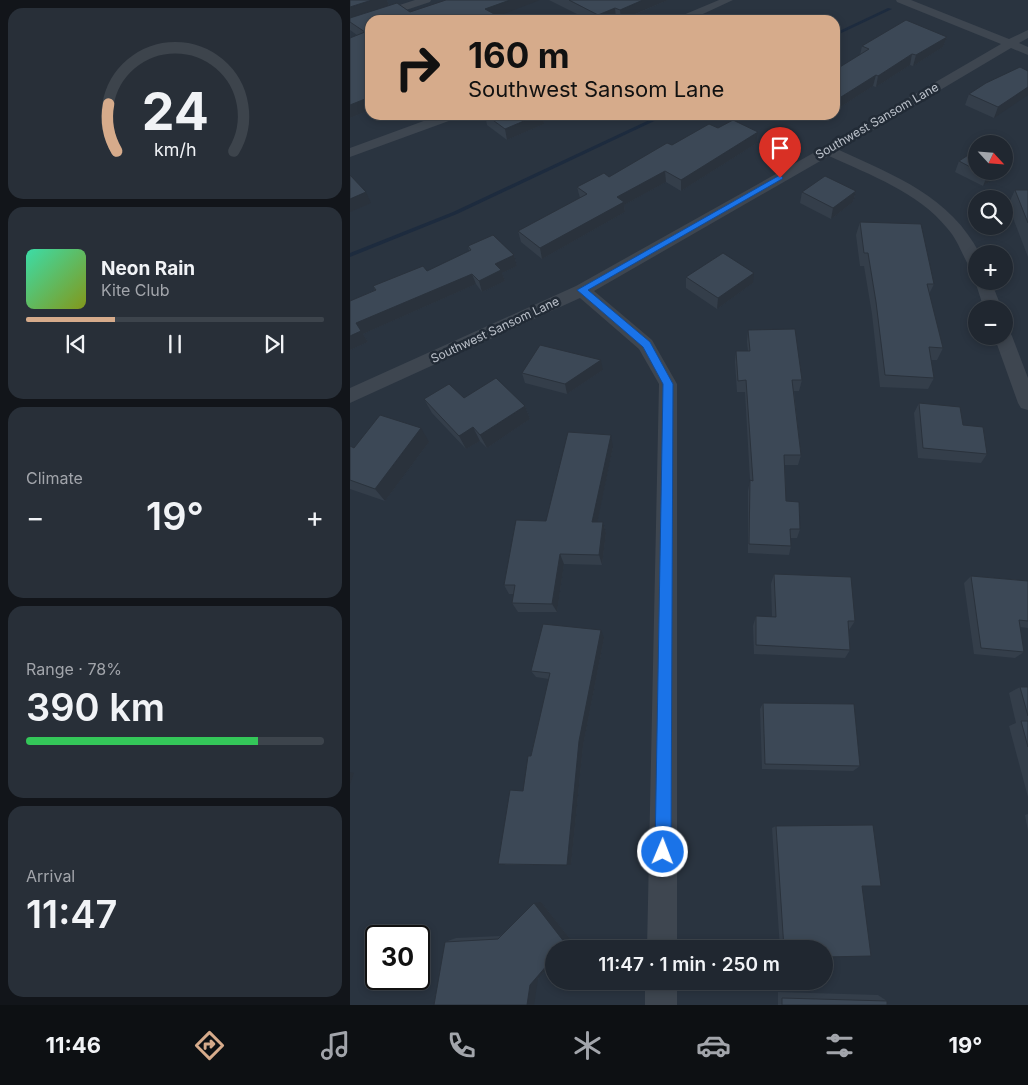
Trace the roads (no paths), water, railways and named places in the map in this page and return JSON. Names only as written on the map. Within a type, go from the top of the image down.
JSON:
[{"type":"street","points":[[380,15],[426,0]]},
{"type":"street","points":[[692,15],[728,0]]},
{"type":"street","points":[[901,0],[1028,51]]},
{"type":"street","points":[[350,25],[365,20]]},
{"type":"street","name":"Southwest Sansom Lane","points":[[350,396],[582,290],[829,150],[1028,33]]},
{"type":"street","points":[[350,153],[440,120]]},
{"type":"street","points":[[829,150],[920,197],[948,219],[968,247]]},
{"type":"street","points":[[582,290],[646,345],[668,384],[662,940]]},
{"type":"street","points":[[1006,345],[1028,403]]},
{"type":"street","points":[[661,990],[661,1005]]},
{"type":"waterway","points":[[840,33],[890,9]]},
{"type":"waterway","points":[[350,255],[455,213],[653,120]]}]
